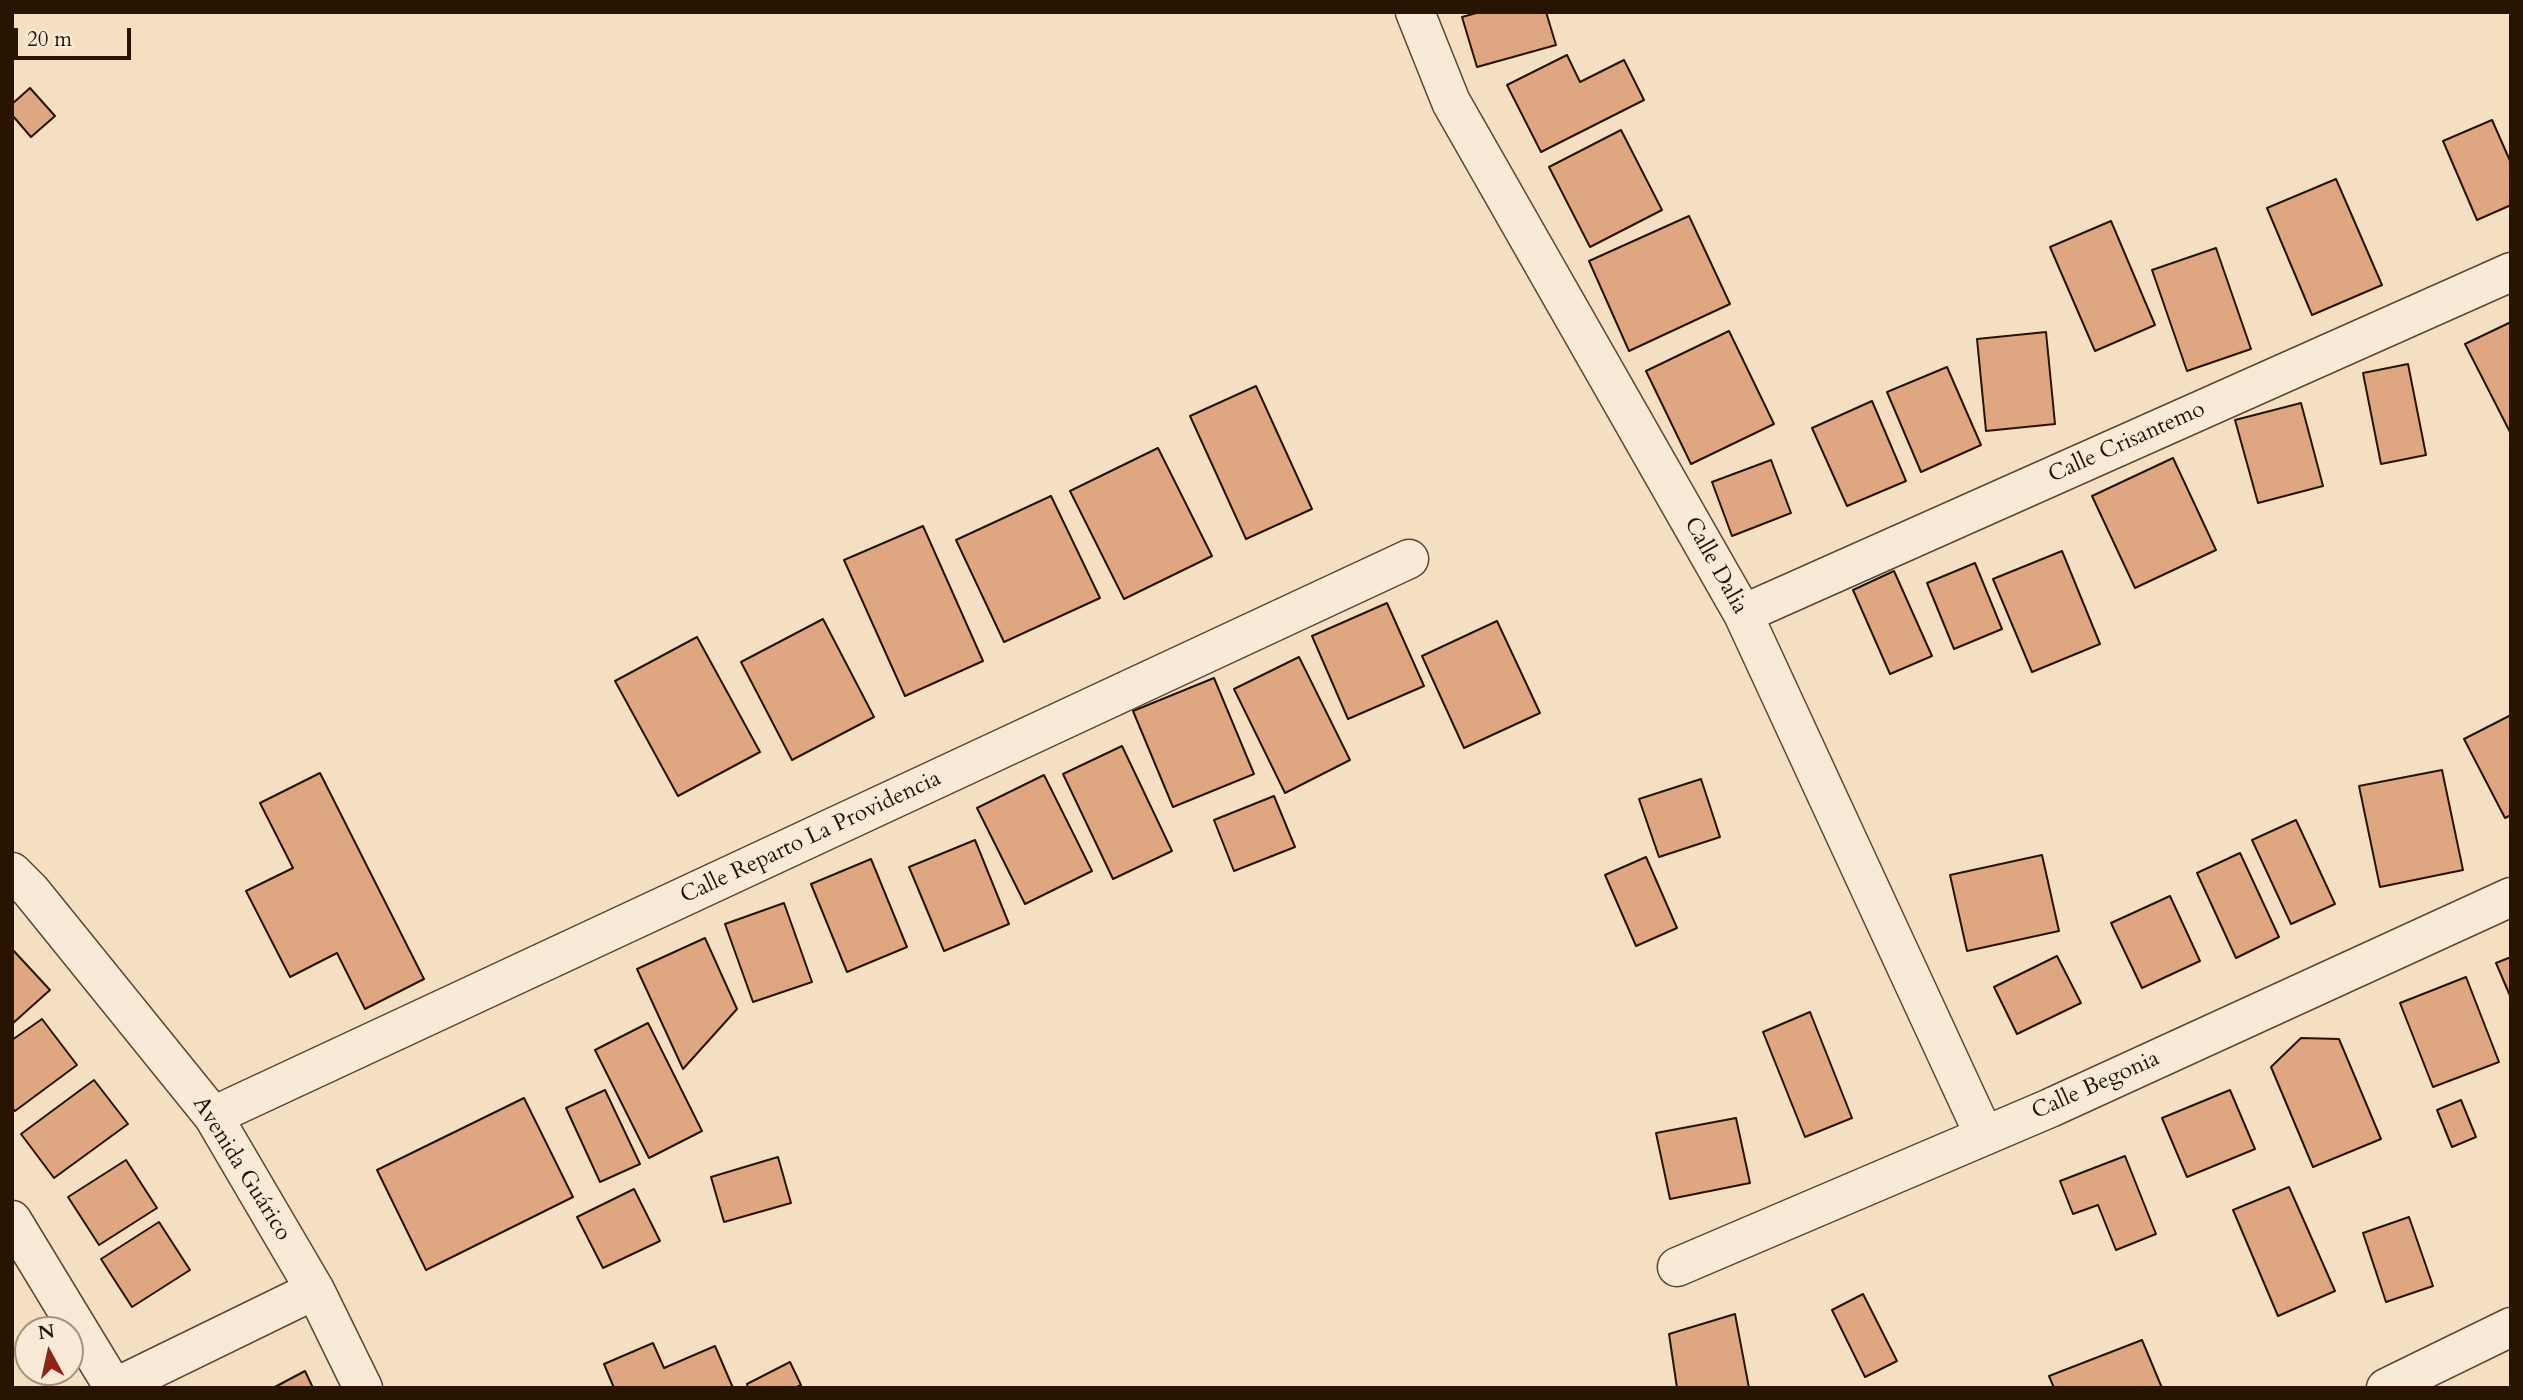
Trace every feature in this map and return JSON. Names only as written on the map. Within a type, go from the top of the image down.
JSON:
[{"type":"street","name":"Calle Dalia","points":[[1415,12],[1451,103],[1742,614],[1984,1135]]},
{"type":"street","name":"Calle Crisantemo","points":[[1742,614],[2511,272]]},
{"type":"street","name":"Calle Reparto La Providencia","points":[[213,1116],[1409,559]]},
{"type":"street","name":"Avenida Guárico","points":[[12,872],[31,891],[213,1116],[315,1290],[363,1388]]},
{"type":"street","name":"Calle Begonia","points":[[1677,1267],[2050,1108],[2511,897]]},
{"type":"street","points":[[12,1220],[114,1388],[315,1290]]},
{"type":"street","points":[[2386,1388],[2511,1328]]},
{"type":"building","points":[[1480,12],[1546,12],[1556,45],[1477,67],[1462,17]]},
{"type":"building","points":[[1567,55],[1580,82],[1624,60],[1644,100],[1541,152],[1507,85]]},
{"type":"building","points":[[30,88],[55,116],[31,137],[12,115],[12,104]]},
{"type":"building","points":[[2492,120],[2511,163],[2511,205],[2477,220],[2443,141]]},
{"type":"building","points":[[1621,130],[1662,210],[1590,247],[1549,167]]},
{"type":"building","points":[[2336,179],[2382,285],[2312,315],[2267,208]]},
{"type":"building","points":[[1689,216],[1730,304],[1629,351],[1589,261]]},
{"type":"building","points":[[2111,221],[2155,325],[2095,351],[2050,247]]},
{"type":"building","points":[[2216,248],[2251,349],[2187,371],[2152,270]]},
{"type":"building","points":[[2511,322],[2511,434],[2465,344]]},
{"type":"building","points":[[1729,331],[1774,424],[1691,464],[1646,371]]},
{"type":"building","points":[[2046,332],[2055,424],[1986,431],[1977,339]]},
{"type":"building","points":[[2408,364],[2426,455],[2381,464],[2363,373]]},
{"type":"building","points":[[1947,367],[1981,445],[1921,472],[1887,392]]},
{"type":"building","points":[[1256,386],[1312,509],[1246,539],[1190,416]]},
{"type":"building","points":[[1872,401],[1906,481],[1847,506],[1812,428]]},
{"type":"building","points":[[2301,403],[2323,486],[2258,503],[2235,420]]},
{"type":"building","points":[[1158,448],[1212,556],[1124,599],[1070,491]]},
{"type":"building","points":[[2173,458],[2216,550],[2135,588],[2092,496]]},
{"type":"building","points":[[1771,460],[1791,513],[1732,536],[1712,482]]},
{"type":"building","points":[[1051,496],[1100,598],[1004,642],[956,540]]},
{"type":"building","points":[[923,526],[983,661],[905,696],[844,560]]},
{"type":"building","points":[[2062,551],[2100,644],[2032,672],[1993,579]]},
{"type":"building","points":[[1975,563],[2002,629],[1954,649],[1927,583]]},
{"type":"building","points":[[1894,571],[1932,656],[1890,674],[1853,590]]},
{"type":"building","points":[[1387,603],[1424,686],[1348,719],[1312,636]]},
{"type":"building","points":[[823,619],[874,717],[792,760],[741,662]]},
{"type":"building","points":[[1497,621],[1540,713],[1464,748],[1422,656]]},
{"type":"building","points":[[697,637],[760,752],[678,796],[615,681]]},
{"type":"building","points":[[1299,657],[1350,760],[1285,793],[1234,689]]},
{"type":"building","points":[[1214,678],[1254,774],[1173,807],[1133,711]]},
{"type":"building","points":[[2511,715],[2511,815],[2505,818],[2464,739]]},
{"type":"building","points":[[1122,746],[1172,851],[1113,879],[1063,774]]},
{"type":"building","points":[[2442,770],[2463,870],[2380,887],[2359,786]]},
{"type":"building","points":[[320,773],[424,979],[365,1009],[337,953],[290,977],[246,891],[293,868],[260,803]]},
{"type":"building","points":[[1044,775],[1092,871],[1025,904],[977,808]]},
{"type":"building","points":[[1701,779],[1720,837],[1659,857],[1639,799]]},
{"type":"building","points":[[1274,796],[1295,847],[1234,871],[1214,820]]},
{"type":"building","points":[[2296,820],[2335,904],[2291,924],[2252,840]]},
{"type":"building","points":[[975,840],[1009,924],[944,951],[909,867]]},
{"type":"building","points":[[2240,853],[2279,937],[2236,958],[2197,873]]},
{"type":"building","points":[[2042,855],[2059,931],[1967,951],[1950,875]]},
{"type":"building","points":[[1646,857],[1677,928],[1636,946],[1605,875]]},
{"type":"building","points":[[871,859],[907,947],[847,972],[811,884]]},
{"type":"building","points":[[2170,896],[2200,961],[2142,988],[2111,923]]},
{"type":"building","points":[[784,903],[812,982],[753,1002],[725,924]]},
{"type":"building","points":[[705,938],[737,1009],[683,1069],[637,969]]},
{"type":"building","points":[[12,949],[50,990],[12,1024]]},
{"type":"building","points":[[2057,956],[2081,1003],[2017,1034],[1994,987]]},
{"type":"building","points":[[2511,957],[2511,998],[2496,963]]},
{"type":"building","points":[[2466,977],[2499,1062],[2433,1087],[2400,1003]]},
{"type":"building","points":[[1810,1012],[1852,1118],[1805,1137],[1763,1032]]},
{"type":"building","points":[[42,1019],[77,1065],[15,1111],[12,1108],[12,1040]]},
{"type":"building","points":[[648,1023],[702,1131],[649,1158],[595,1050]]},
{"type":"building","points":[[2301,1038],[2339,1039],[2381,1139],[2313,1167],[2271,1067]]},
{"type":"building","points":[[94,1080],[128,1124],[54,1178],[21,1134]]},
{"type":"building","points":[[605,1090],[640,1164],[600,1182],[566,1108]]},
{"type":"building","points":[[2230,1090],[2255,1149],[2187,1177],[2162,1118]]},
{"type":"building","points":[[524,1098],[573,1197],[426,1270],[377,1170]]},
{"type":"building","points":[[2461,1100],[2476,1137],[2452,1147],[2437,1110]]},
{"type":"building","points":[[1736,1118],[1750,1183],[1670,1199],[1656,1133]]},
{"type":"building","points":[[2125,1156],[2156,1234],[2116,1250],[2098,1205],[2073,1214],[2060,1181]]},
{"type":"building","points":[[778,1157],[791,1203],[724,1222],[711,1177]]},
{"type":"building","points":[[126,1160],[157,1208],[99,1245],[68,1197]]},
{"type":"building","points":[[2289,1187],[2335,1291],[2278,1316],[2233,1210]]},
{"type":"building","points":[[634,1189],[660,1241],[603,1268],[577,1217]]},
{"type":"building","points":[[2409,1217],[2433,1286],[2386,1302],[2363,1233]]},
{"type":"building","points":[[159,1222],[190,1270],[132,1307],[101,1259]]},
{"type":"building","points":[[1863,1294],[1897,1361],[1865,1377],[1832,1310]]},
{"type":"building","points":[[1735,1314],[1749,1388],[1677,1388],[1669,1334]]},
{"type":"building","points":[[2142,1340],[2162,1388],[2054,1388],[2049,1376]]},
{"type":"building","points":[[653,1343],[664,1368],[715,1346],[733,1388],[614,1388],[604,1364]]},
{"type":"building","points":[[790,1362],[801,1385],[795,1388],[748,1388],[747,1384]]},
{"type":"building","points":[[305,1371],[313,1388],[273,1388]]}]
